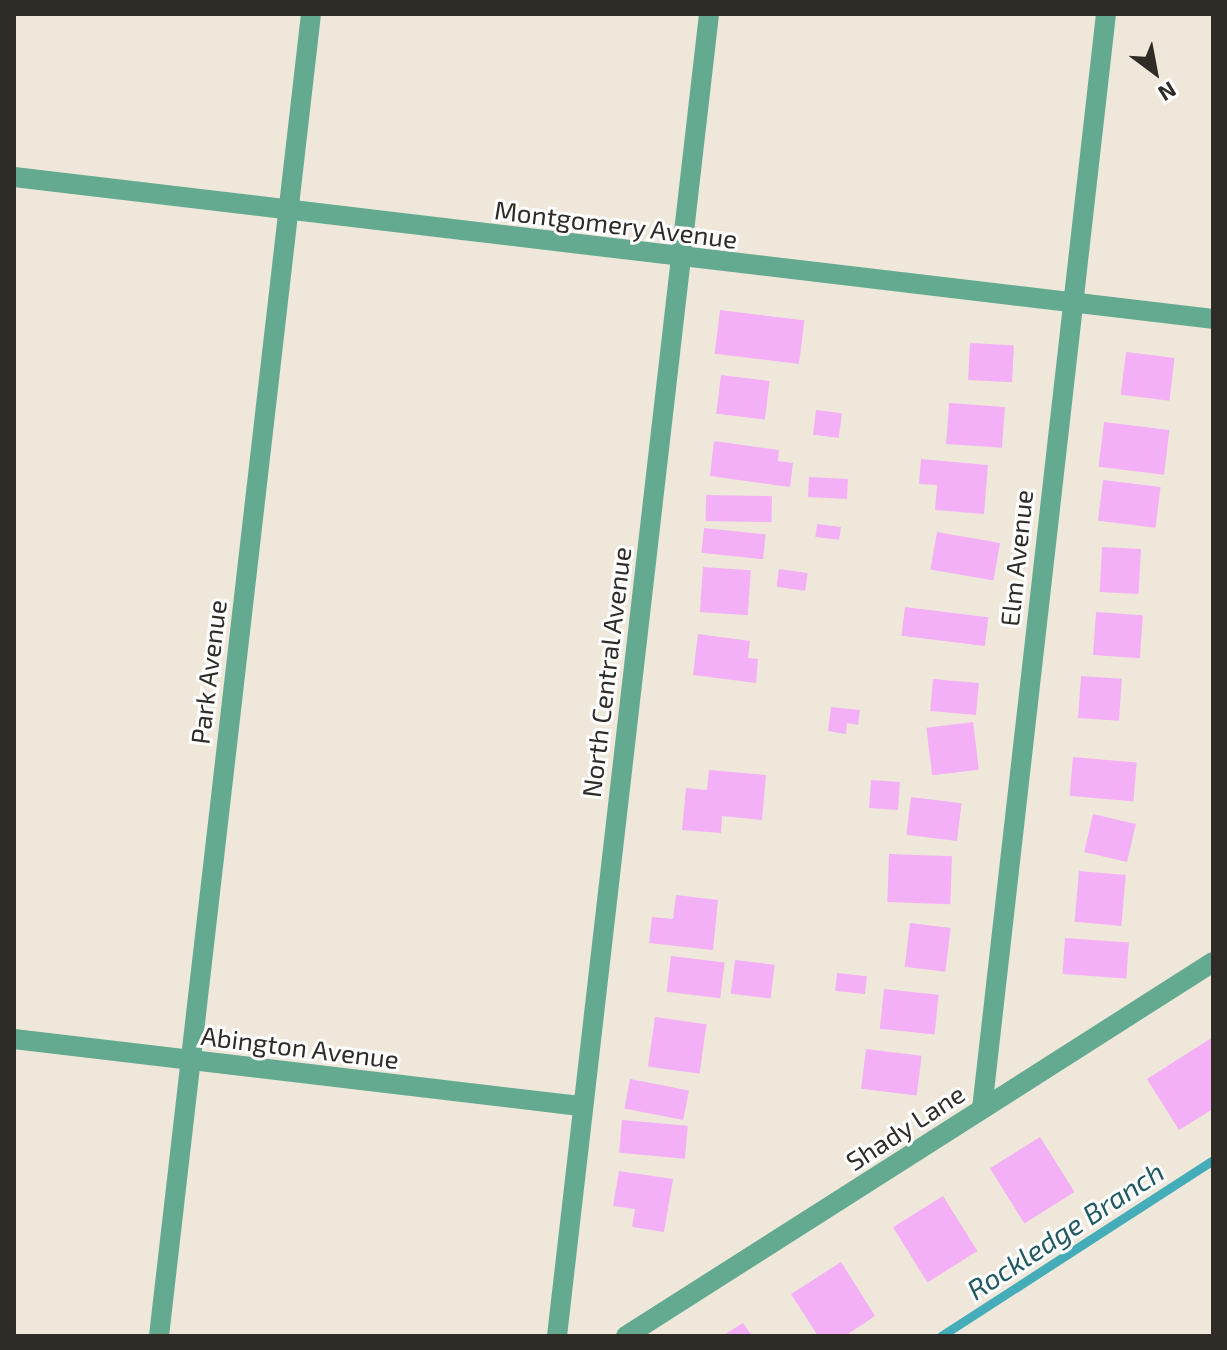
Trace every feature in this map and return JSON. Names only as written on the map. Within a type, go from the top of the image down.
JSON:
[{"type":"street","name":"Park Avenue","points":[[159,1336],[311,14]]},
{"type":"street","name":"North Central Avenue","points":[[557,1336],[580,1106],[709,14]]},
{"type":"street","name":"Elm Avenue","points":[[982,1109],[1070,301],[1106,14]]},
{"type":"street","name":"Montgomery Avenue","points":[[14,177],[682,259],[1213,319]]},
{"type":"street","name":"Shady Lane","points":[[626,1336],[1213,962]]},
{"type":"street","name":"Abington Avenue","points":[[14,1039],[580,1106]]},
{"type":"building","points":[[720,310],[804,320],[799,364],[715,354]]},
{"type":"building","points":[[970,343],[1014,345],[1012,382],[968,380]]},
{"type":"building","points":[[1126,352],[1175,358],[1169,401],[1121,395]]},
{"type":"building","points":[[721,375],[770,381],[765,420],[716,414]]},
{"type":"building","points":[[949,403],[1005,407],[1002,448],[946,444]]},
{"type":"building","points":[[816,410],[842,413],[839,438],[813,435]]},
{"type":"building","points":[[1104,422],[1170,430],[1164,475],[1099,467]]},
{"type":"building","points":[[714,441],[779,450],[778,461],[793,463],[790,487],[710,476]]},
{"type":"building","points":[[921,459],[988,465],[984,514],[935,510],[937,485],[919,484]]},
{"type":"building","points":[[809,477],[848,479],[847,499],[808,497]]},
{"type":"building","points":[[1103,480],[1161,487],[1156,528],[1098,521]]},
{"type":"building","points":[[706,495],[772,496],[772,522],[706,521]]},
{"type":"building","points":[[817,524],[841,527],[839,540],[815,537]]},
{"type":"building","points":[[704,528],[766,534],[763,559],[701,553]]},
{"type":"building","points":[[937,532],[1000,543],[993,581],[930,569]]},
{"type":"building","points":[[1102,547],[1141,549],[1139,594],[1100,592]]},
{"type":"building","points":[[703,567],[751,570],[748,615],[700,612]]},
{"type":"building","points":[[779,569],[808,573],[805,591],[776,587]]},
{"type":"building","points":[[905,607],[988,617],[985,646],[901,636]]},
{"type":"building","points":[[1096,612],[1143,615],[1140,658],[1093,655]]},
{"type":"building","points":[[698,634],[750,641],[748,658],[758,659],[756,683],[693,675]]},
{"type":"building","points":[[1081,676],[1122,679],[1119,721],[1078,718]]},
{"type":"building","points":[[933,679],[979,683],[976,715],[930,711]]},
{"type":"building","points":[[831,707],[860,710],[858,725],[847,723],[846,734],[828,731]]},
{"type":"building","points":[[973,722],[979,770],[932,775],[926,728]]},
{"type":"building","points":[[1073,757],[1137,763],[1133,801],[1070,796]]},
{"type":"building","points":[[709,770],[766,775],[762,820],[722,816],[721,833],[682,830],[686,788],[707,790]]},
{"type":"building","points":[[871,780],[900,782],[898,810],[869,808]]},
{"type":"building","points":[[911,797],[962,803],[957,841],[906,835]]},
{"type":"building","points":[[1093,814],[1136,824],[1127,862],[1084,852]]},
{"type":"building","points":[[889,854],[952,856],[950,904],[887,902]]},
{"type":"building","points":[[1079,871],[1126,875],[1121,926],[1075,922]]},
{"type":"building","points":[[676,895],[718,900],[713,950],[649,943],[652,917],[673,919]]},
{"type":"building","points":[[910,923],[951,928],[945,972],[905,967]]},
{"type":"building","points":[[1065,938],[1129,942],[1126,978],[1062,974]]},
{"type":"building","points":[[671,956],[725,963],[720,998],[667,992]]},
{"type":"building","points":[[735,960],[775,965],[771,999],[731,994]]},
{"type":"building","points":[[837,973],[867,976],[865,994],[835,991]]},
{"type":"building","points":[[884,989],[939,995],[935,1035],[880,1029]]},
{"type":"building","points":[[655,1017],[706,1024],[700,1074],[648,1067]]},
{"type":"building","points":[[1213,1037],[1213,1109],[1179,1130],[1147,1079]]},
{"type":"building","points":[[866,1049],[922,1056],[917,1096],[861,1089]]},
{"type":"building","points":[[630,1079],[689,1090],[683,1120],[624,1108]]},
{"type":"building","points":[[622,1120],[688,1126],[685,1159],[619,1153]]},
{"type":"building","points":[[1040,1137],[1074,1192],[1024,1223],[990,1168]]},
{"type":"building","points":[[619,1171],[673,1179],[664,1232],[632,1227],[635,1209],[613,1206]]},
{"type":"building","points":[[943,1196],[977,1251],[927,1282],[893,1227]]},
{"type":"building","points":[[841,1262],[875,1316],[845,1336],[818,1336],[791,1294]]},
{"type":"building","points":[[743,1323],[752,1336],[722,1336]]},
{"type":"waterway","name":"Rockledge Branch","points":[[941,1336],[1213,1160]]}]
